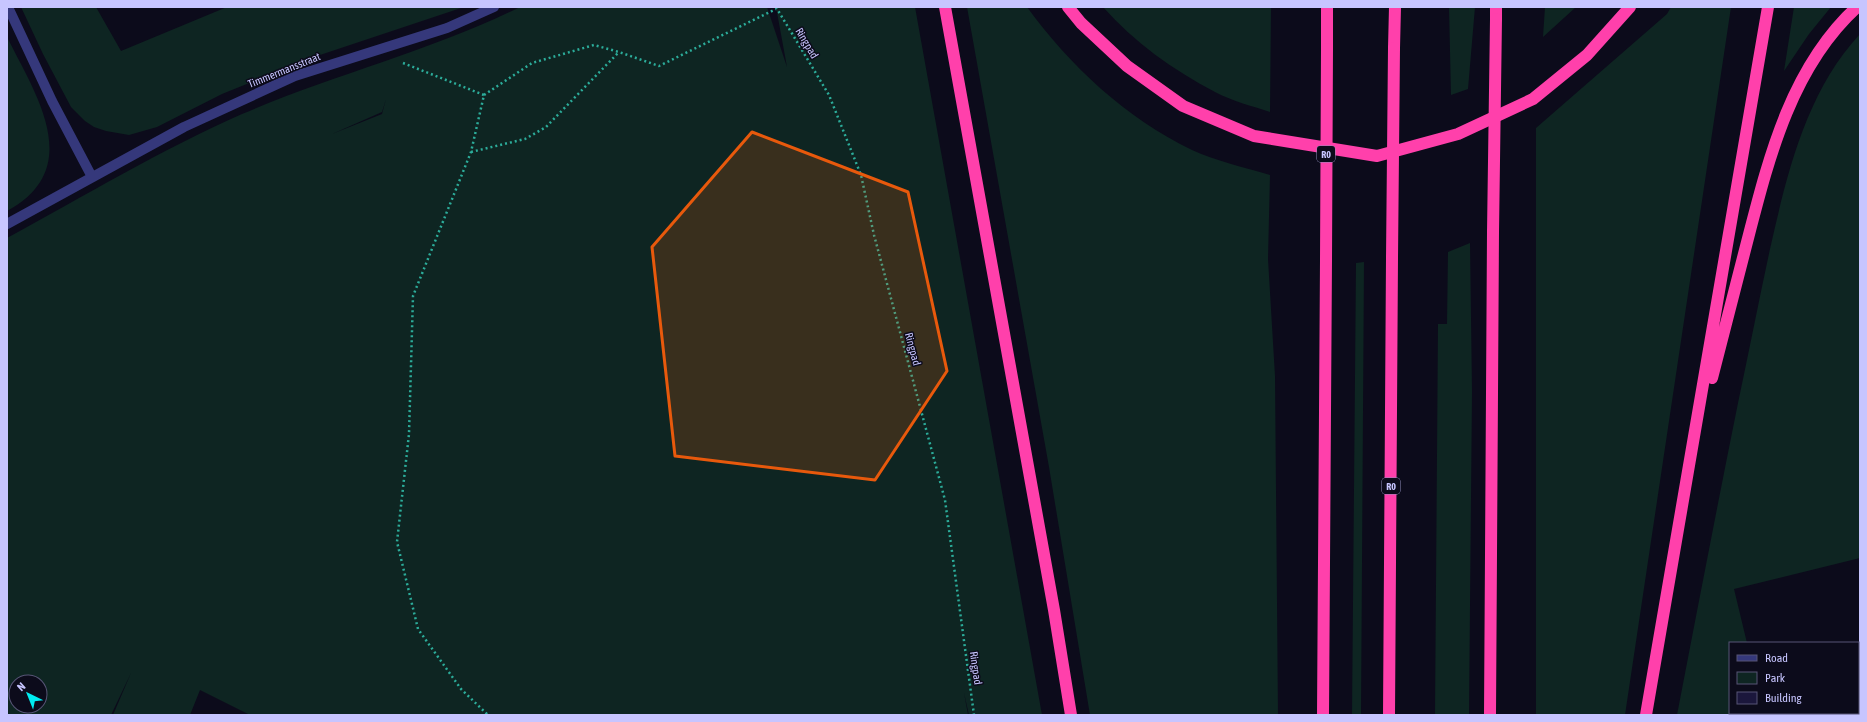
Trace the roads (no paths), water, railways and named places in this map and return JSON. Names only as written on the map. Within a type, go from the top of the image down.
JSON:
[{"type":"highway","points":[[945,7],[1054,610],[1071,715]]},
{"type":"highway","points":[[1068,7],[1080,23],[1127,66],[1183,106],[1254,136],[1378,156],[1458,134],[1532,98],[1586,55],[1630,7]]},
{"type":"highway","name":"R0","points":[[1323,715],[1327,7]]},
{"type":"highway","name":"R0","points":[[1389,715],[1395,7]]},
{"type":"highway","points":[[1646,715],[1768,7]]},
{"type":"highway","points":[[1691,460],[1758,197],[1782,124],[1798,87],[1818,51],[1842,20],[1857,7]]},
{"type":"highway","points":[[1490,715],[1496,13]]},
{"type":"street","points":[[8,7],[52,101],[92,177]]},
{"type":"street","name":"Timmermansstraat","points":[[7,224],[184,126],[295,76],[447,28],[494,7]]}]
